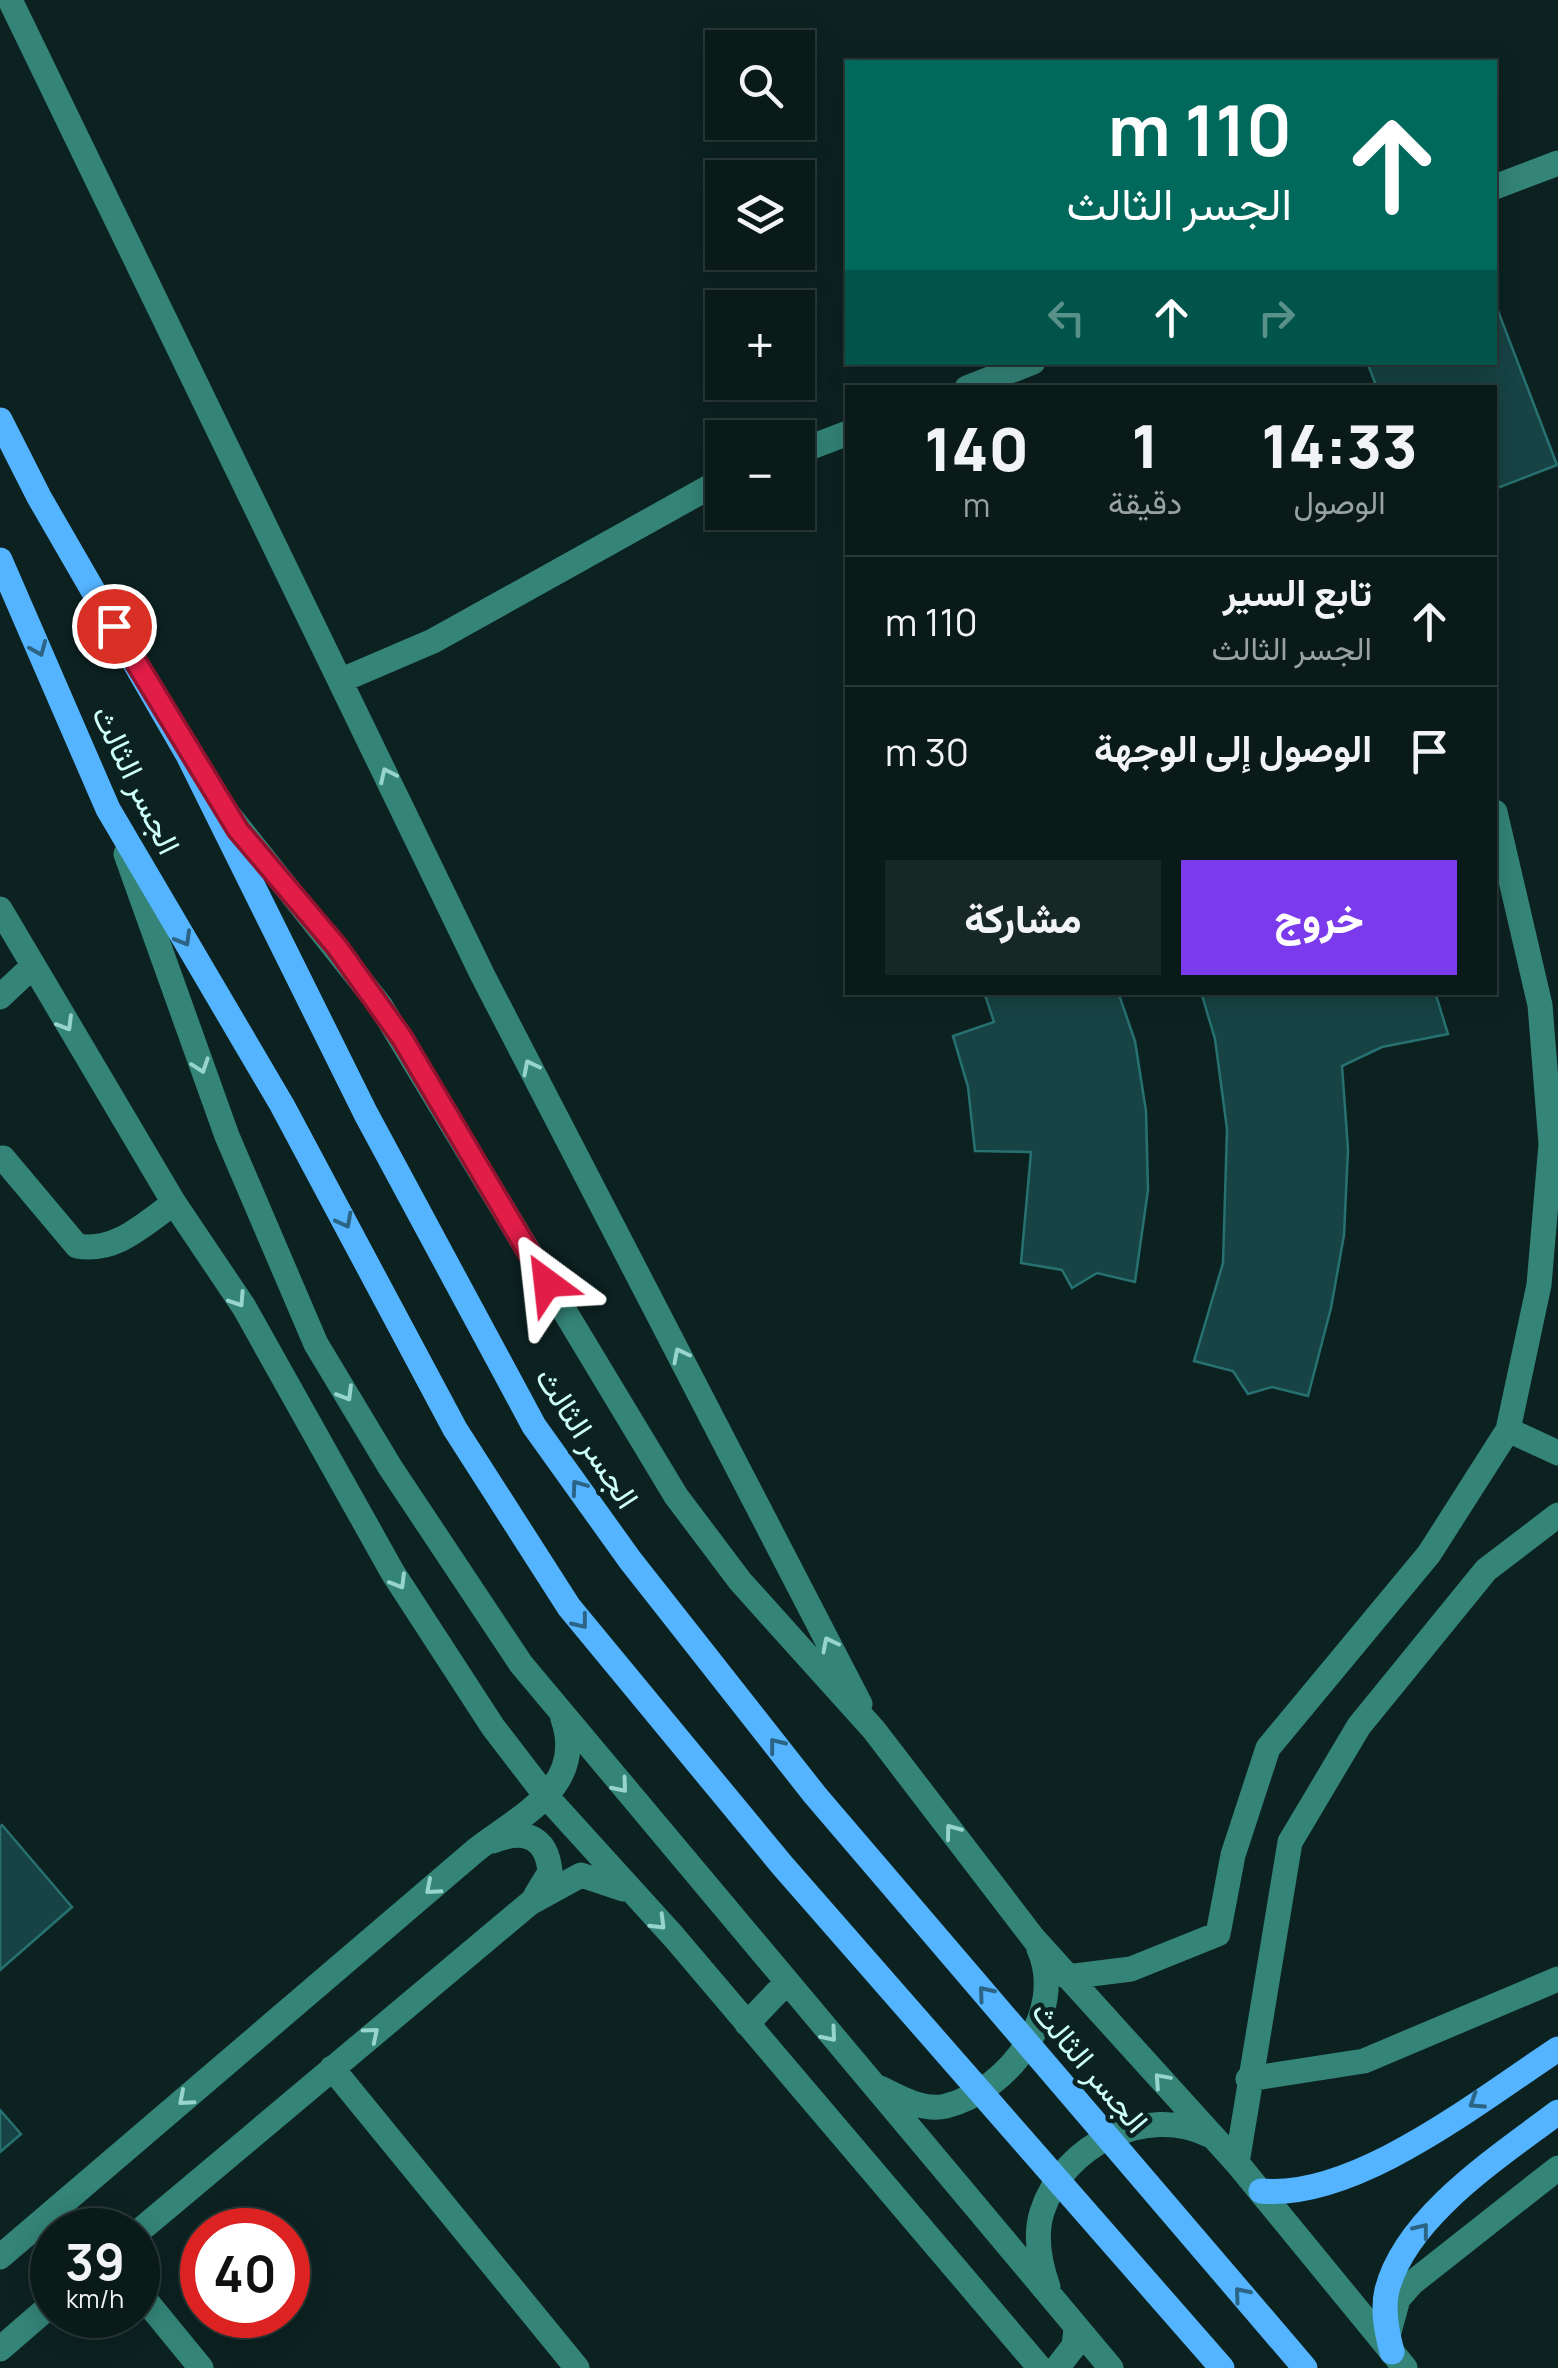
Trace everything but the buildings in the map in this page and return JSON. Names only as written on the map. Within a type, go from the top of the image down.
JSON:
[{"type":"main road","name":"الجسر الثالث","points":[[0,420],[39,496],[188,755],[366,1114],[534,1426],[630,1560],[815,1795],[1304,2368]]},
{"type":"main road","name":"الجسر الثالث","points":[[0,560],[108,810],[282,1105],[455,1430],[569,1606],[782,1865],[1222,2368]]},
{"type":"main road","points":[[1260,2192],[1299,2192],[1383,2158],[1558,2049]]},
{"type":"main road","points":[[1398,2358],[1386,2291],[1402,2256],[1459,2189],[1558,2112]]},
{"type":"street","points":[[10,0],[483,976],[874,1730]]},
{"type":"street","points":[[1497,186],[1558,163]]},
{"type":"street","points":[[975,385],[1025,365]]},
{"type":"street","points":[[815,446],[845,434]]},
{"type":"street","points":[[342,680],[434,641],[705,490]]},
{"type":"street","points":[[188,755],[238,830],[380,1005],[641,1440],[740,1581],[874,1730],[1034,1939],[1237,2164],[1398,2358]]},
{"type":"street","points":[[108,810],[162,944],[226,1136],[316,1344],[401,1483],[561,1714],[1112,2368]]},
{"type":"street","points":[[1067,1977],[1132,1969],[1218,1934],[1232,1855],[1268,1748],[1429,1554],[1508,1430],[1540,1285],[1551,1144],[1540,1004],[1497,821]]},
{"type":"street","points":[[0,909],[174,1203],[244,1308],[445,1657],[546,1796],[747,2024],[1040,2368]]},
{"type":"street","points":[[0,996],[32,967]]},
{"type":"street","points":[[3,1158],[77,1246],[91,1249],[122,1240],[174,1203]]},
{"type":"street","points":[[1508,1430],[1558,1453]]},
{"type":"street","points":[[1237,2164],[1290,1842],[1359,1726],[1486,1570],[1558,1515]]},
{"type":"street","points":[[0,2258],[476,1850],[546,1796],[566,1773],[571,1743],[561,1714]]},
{"type":"street","points":[[476,1850],[516,1833],[529,1835],[542,1844],[550,1872],[530,1902]]},
{"type":"street","points":[[160,2213],[530,1902],[581,1875],[627,1891]]},
{"type":"street","points":[[860,2072],[914,2104],[944,2107],[1001,2073],[1025,2048],[1042,2018],[1047,1986],[1034,1939]]},
{"type":"street","points":[[1248,2079],[1364,2061],[1558,1978]]},
{"type":"street","points":[[747,2024],[786,1983]]},
{"type":"street","points":[[332,2068],[577,2368]]},
{"type":"street","points":[[1057,2368],[1074,2346],[1070,2322],[1045,2277],[1038,2240],[1042,2212],[1076,2159],[1099,2142],[1162,2120],[1189,2125],[1213,2137]]},
{"type":"street","points":[[1398,2358],[1398,2300],[1412,2283],[1558,2168]]},
{"type":"street","points":[[160,2317],[201,2368]]},
{"type":"street","points":[[0,2349],[30,2323]]},
{"type":"route","points":[[114,626],[188,755],[238,830],[337,947],[402,1038],[547,1283]]}]
